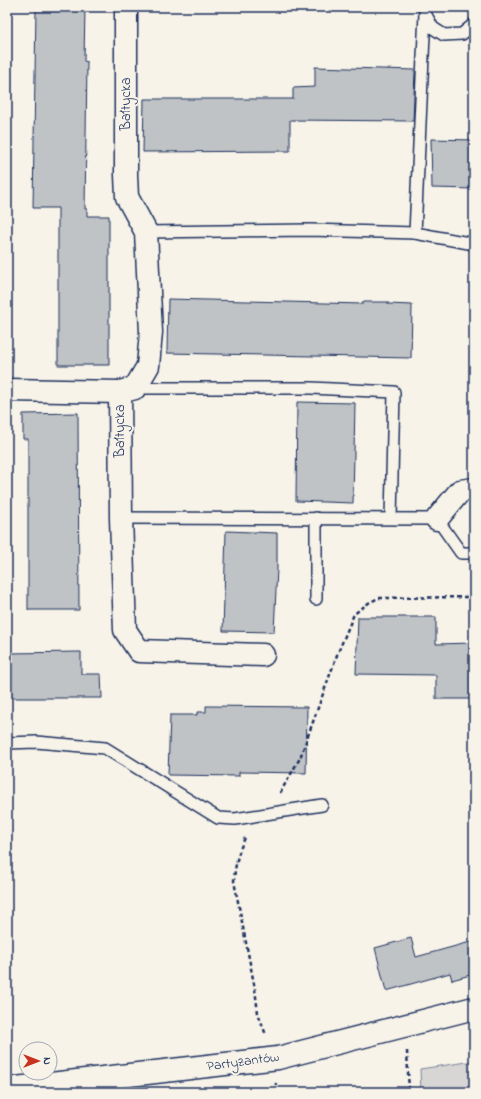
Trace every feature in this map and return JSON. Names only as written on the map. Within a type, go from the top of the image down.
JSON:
[{"type":"street","name":"Bałtycka","points":[[126,7],[127,197],[146,232],[151,332],[148,366],[128,390],[121,518],[125,630],[139,651],[263,655]]},
{"type":"street","points":[[7,390],[128,390]]},
{"type":"street","points":[[437,519],[460,491],[474,489]]},
{"type":"street","name":"Partyzantów","points":[[7,1089],[278,1058],[474,1008]]},
{"type":"lane","points":[[415,233],[425,10]]},
{"type":"lane","points":[[425,10],[433,28],[444,35],[474,34]]},
{"type":"lane","points":[[462,34],[474,24]]},
{"type":"lane","points":[[146,232],[310,230],[415,233],[474,244]]},
{"type":"lane","points":[[128,390],[310,388],[394,392],[391,518]]},
{"type":"lane","points":[[121,518],[437,519],[461,553],[474,552]]},
{"type":"lane","points":[[316,518],[316,599]]},
{"type":"lane","points":[[7,743],[36,742],[105,748],[218,818],[235,819],[322,805]]},
{"type":"path","points":[[418,597],[474,597]]},
{"type":"path","points":[[405,1026],[409,1092]]},
{"type":"shaded area","points":[[474,1061],[474,1092],[421,1092],[420,1069]]},
{"type":"building","points":[[36,7],[85,7],[84,61],[87,62],[85,209],[87,209],[87,216],[109,216],[109,365],[58,365],[58,208],[33,208]]},
{"type":"building","points":[[315,67],[415,70],[413,121],[290,120],[290,151],[143,152],[144,99],[293,99],[293,88],[315,87]]},
{"type":"building","points":[[431,139],[474,140],[474,189],[432,188]]},
{"type":"building","points":[[168,299],[363,304],[363,302],[388,302],[388,304],[412,305],[411,358],[167,353]]},
{"type":"building","points":[[297,402],[355,403],[353,503],[296,501]]},
{"type":"building","points":[[78,413],[79,610],[28,610],[28,439],[23,439],[23,414]]},
{"type":"building","points":[[226,531],[277,533],[274,632],[223,631]]},
{"type":"building","points":[[358,617],[436,617],[436,644],[474,643],[474,699],[436,699],[436,675],[356,674]]},
{"type":"building","points":[[81,652],[81,674],[101,674],[102,698],[7,698],[7,653]]},
{"type":"building","points":[[206,706],[307,707],[306,773],[239,772],[239,776],[168,775],[170,715],[197,715],[197,712],[206,712]]},
{"type":"building","points":[[411,938],[416,957],[474,941],[474,974],[452,980],[450,973],[386,991],[375,948]]}]
